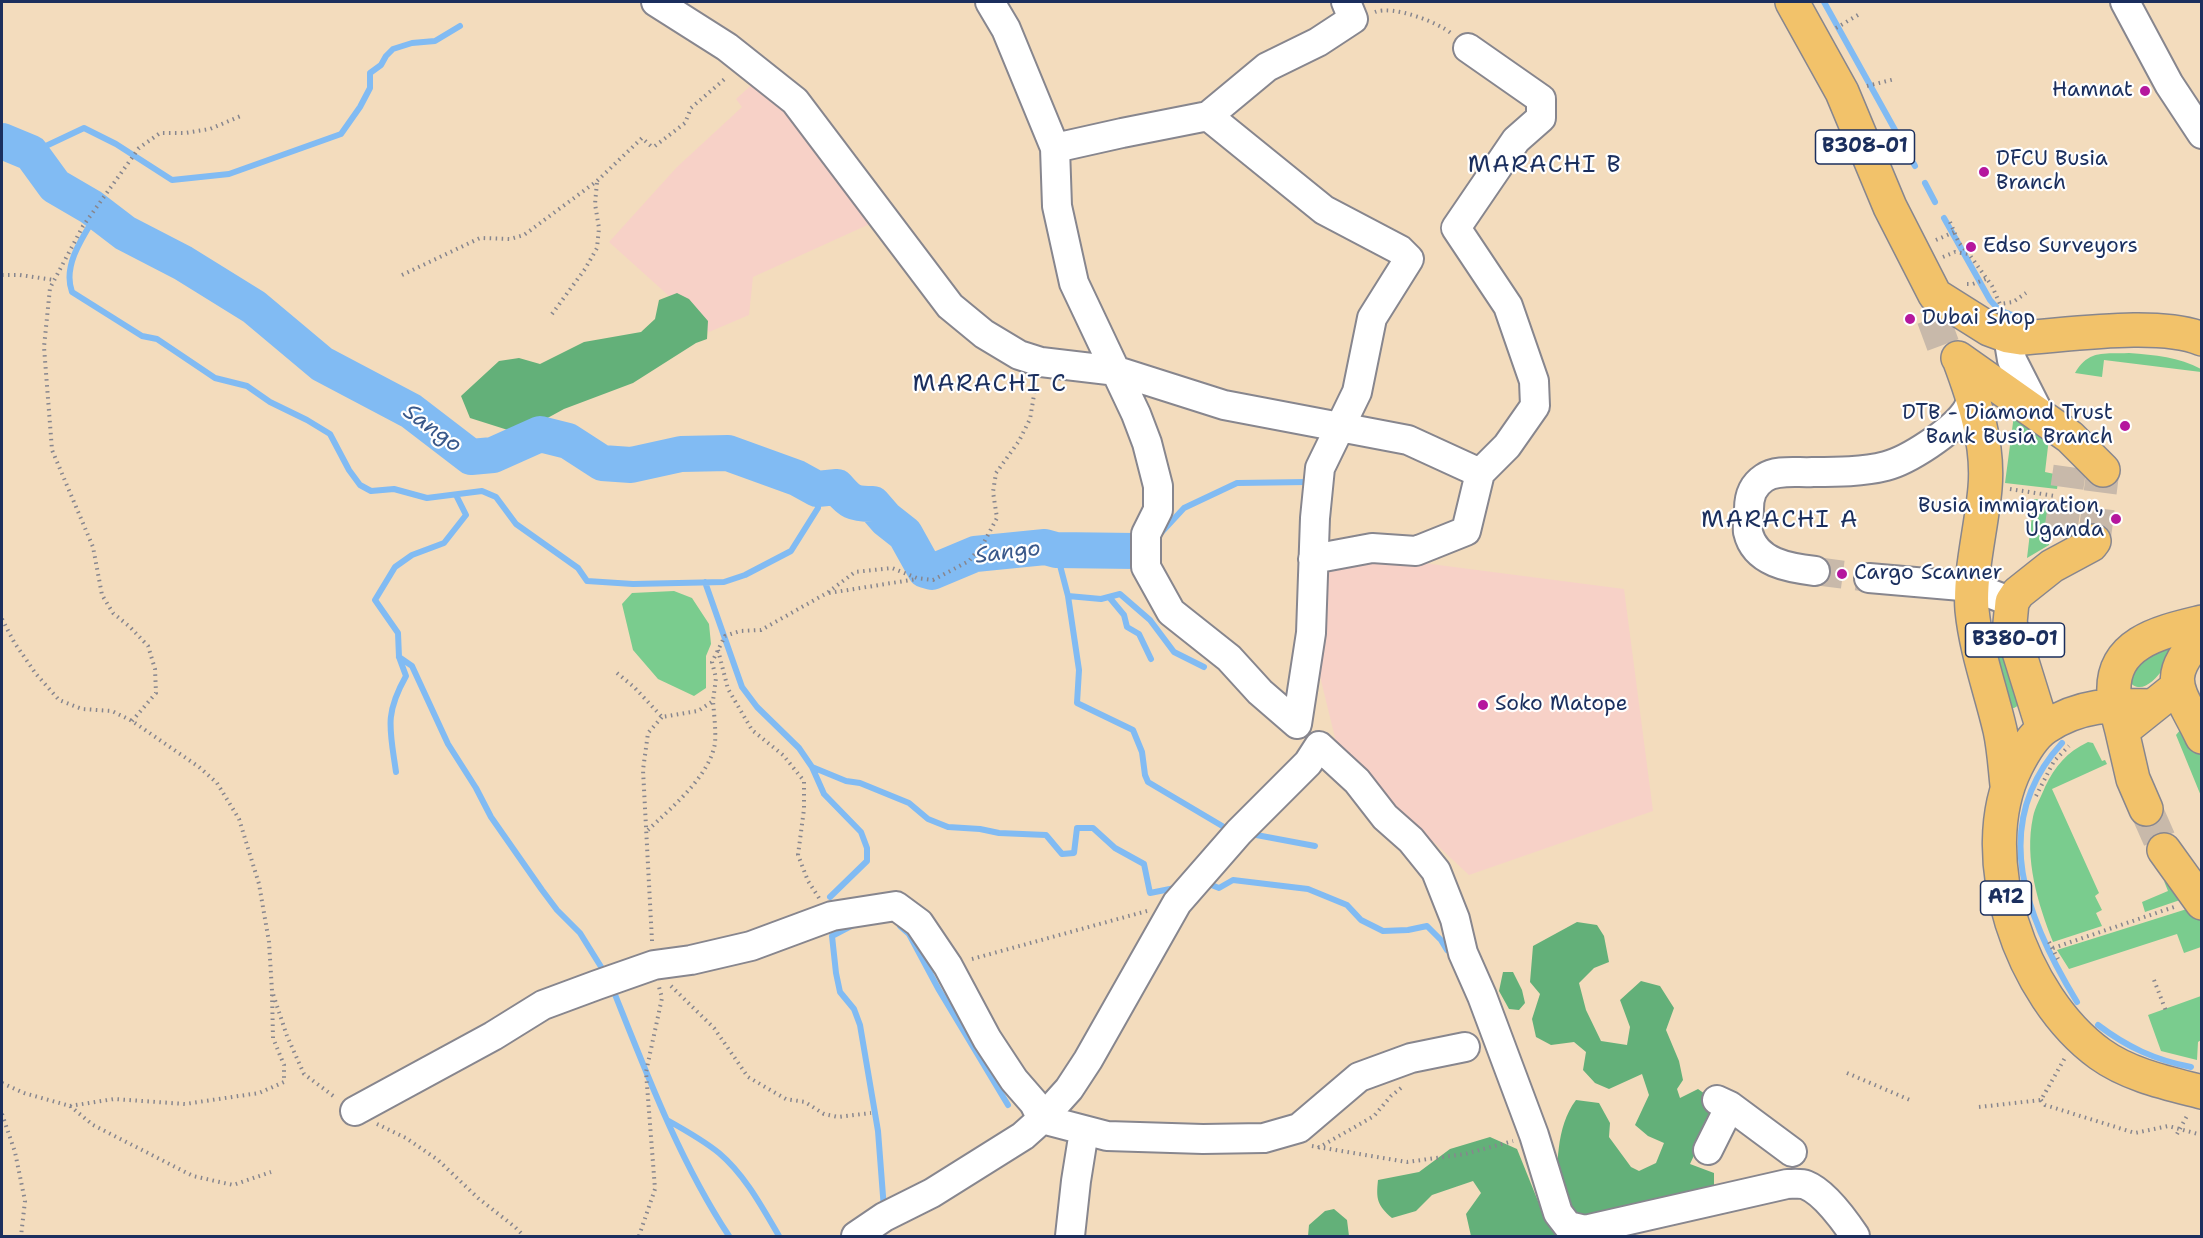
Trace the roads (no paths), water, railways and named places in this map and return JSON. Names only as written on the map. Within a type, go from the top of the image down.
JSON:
[{"type":"highway","name":"B308-01","points":[[1792,2],[1842,92],[1942,329]]},
{"type":"highway","points":[[1942,329],[1989,329],[2021,338],[2165,330],[2202,339]]},
{"type":"highway","points":[[1942,329],[2040,414],[2070,448],[2103,471]]},
{"type":"highway","name":"B380-01","points":[[1942,329],[1974,396],[1984,452],[1986,486],[1973,586],[1973,618],[2000,732],[2021,792]]},
{"type":"highway","name":"B380-01","points":[[2043,729],[2010,623],[2012,602],[2056,550],[2094,541]]},
{"type":"highway","points":[[2146,809],[2133,779],[2119,717],[2115,676],[2118,664],[2129,651],[2145,640],[2161,633],[2202,622]]},
{"type":"highway","points":[[2194,644],[2177,671],[2177,687],[2202,737]]},
{"type":"highway","name":"A12","points":[[2177,687],[2151,706],[2119,717],[2083,710],[2043,729],[2025,749],[2021,792],[1999,824],[1999,866],[2011,920],[2023,952],[2038,982],[2066,1021],[2100,1053],[2135,1072],[2202,1092]]},
{"type":"highway","points":[[2164,850],[2200,901]]},
{"type":"street","points":[[656,2],[727,47],[795,101],[950,306],[984,334],[1019,355],[1041,362],[1117,371],[1224,405],[1408,440],[1480,473]]},
{"type":"street","points":[[990,2],[1006,29],[1055,148],[1057,206],[1074,283],[1136,414],[1158,486],[1158,510],[1146,534],[1146,567],[1171,612],[1229,658],[1260,692],[1357,781],[1386,817],[1412,840],[1436,871],[1455,919],[1463,953],[1482,996],[1534,1135],[1558,1213],[1568,1226],[1577,1230],[1787,1184],[1805,1185],[1821,1195],[1855,1236]]},
{"type":"street","points":[[2125,2],[2169,84],[2202,134]]},
{"type":"street","points":[[1055,148],[1208,116],[1268,67],[1318,42],[1350,10]]},
{"type":"street","points":[[1313,559],[1372,548],[1416,551],[1466,531],[1480,473],[1507,446],[1535,406],[1534,381],[1509,306],[1456,228],[1516,140],[1541,118],[1541,99],[1468,48]]},
{"type":"street","points":[[1208,116],[1324,210],[1400,250],[1409,259],[1372,318],[1357,392],[1320,468],[1313,559],[1311,633],[1297,724]]},
{"type":"street","points":[[2008,336],[2012,360],[2040,414]]},
{"type":"street","points":[[1815,571],[1785,567],[1765,557],[1754,545],[1748,532],[1749,497],[1755,485],[1765,477],[1785,472],[1852,471],[1887,466],[1909,456],[1945,432],[1965,413],[1974,396]]},
{"type":"street","points":[[1869,578],[1973,586],[2012,602]]},
{"type":"street","points":[[856,1236],[884,1217],[932,1193],[1023,1136],[1042,1119],[1069,1089],[1088,1060],[1177,903],[1239,832],[1308,763],[1319,746]]},
{"type":"street","points":[[355,1111],[493,1036],[543,1005],[654,965],[691,960],[751,946],[832,916],[896,906],[919,923],[948,966],[987,1039],[1014,1080],[1034,1103],[1042,1119],[1084,1131],[1107,1136],[1264,1138],[1299,1128],[1359,1077],[1411,1058],[1465,1047]]},
{"type":"street","points":[[1708,1150],[1723,1103],[1792,1152]]},
{"type":"street","points":[[1070,1236],[1084,1131]]},
{"type":"waterway","points":[[1824,2],[1915,166]]},
{"type":"waterway","points":[[31,153],[84,128],[116,144],[172,180],[229,174],[341,134],[370,88],[370,73],[381,65],[393,49],[412,43],[435,41],[460,26]]},
{"type":"waterway","name":"Sango","points":[[2,141],[31,153],[55,186],[91,207],[125,233],[183,263],[254,307],[322,364],[411,411],[471,457],[493,455],[540,434],[568,441],[602,463],[631,465],[681,454],[728,453],[797,478],[817,489],[837,487],[852,501],[873,504],[886,519],[905,534],[925,570],[932,572],[975,554],[1045,547],[1056,550],[1135,551]]},
{"type":"waterway","points":[[1925,183],[1935,202]]},
{"type":"waterway","points":[[98,212],[81,240],[72,261],[70,271],[72,292],[142,336],[157,339],[215,378],[247,386],[270,402],[330,434],[349,470],[360,485],[371,491],[394,489],[427,498],[482,491],[496,497],[516,524],[578,568],[587,581],[633,584],[724,582],[745,575],[791,551],[818,508],[817,489]]},
{"type":"waterway","points":[[1944,218],[1990,300],[1999,310],[2015,316]]},
{"type":"waterway","name":"Sango","points":[[1160,534],[1184,508],[1237,483],[1307,482]]},
{"type":"waterway","points":[[396,772],[390,722],[394,701],[406,676],[399,657],[398,633],[375,600],[395,567],[412,555],[444,543],[466,515],[456,495]]},
{"type":"waterway","points":[[1056,550],[1068,596],[1101,599],[1120,594],[1150,620],[1174,652],[1204,667]]},
{"type":"waterway","points":[[705,582],[742,687],[757,707],[799,748],[812,767],[824,794],[861,832],[867,848],[867,861],[830,897]]},
{"type":"waterway","points":[[1068,596],[1079,670],[1077,703],[1133,730],[1142,752],[1148,782],[1229,830]]},
{"type":"waterway","points":[[1109,597],[1124,615],[1127,627],[1139,634],[1151,659]]},
{"type":"waterway","points":[[399,657],[412,666],[448,744],[491,817],[557,910],[580,933],[603,970]]},
{"type":"waterway","points":[[2062,743],[2039,774],[2026,807],[2021,839],[2023,873],[2031,906],[2043,938],[2077,1002]]},
{"type":"waterway","points":[[812,767],[909,803],[928,819],[948,827],[999,833],[1046,835],[1062,854],[1074,853],[1077,828],[1093,828],[1115,848],[1144,864],[1150,893],[1175,888]]},
{"type":"waterway","points":[[1251,834],[1315,846]]},
{"type":"waterway","points":[[1209,884],[1219,888],[1233,880],[1308,889],[1347,905],[1361,920],[1383,931],[1408,930],[1427,926],[1447,950]]},
{"type":"waterway","points":[[853,925],[832,936],[836,973],[840,992],[854,1009],[860,1025],[878,1131],[884,1209]]},
{"type":"waterway","points":[[900,926],[909,934],[939,990],[1008,1105]]},
{"type":"waterway","points":[[612,987],[679,1146],[694,1177],[729,1236]]},
{"type":"waterway","points":[[2098,1025],[2142,1052],[2165,1061],[2191,1067]]},
{"type":"waterway","points":[[667,1120],[707,1144],[737,1171],[779,1236]]},
{"type":"tunnel","points":[[1933,318],[1943,345]]},
{"type":"tunnel","points":[[2060,536],[2070,467]]},
{"type":"tunnel","points":[[2094,541],[2103,470]]},
{"type":"tunnel","points":[[1815,571],[1869,578]]},
{"type":"tunnel","points":[[2146,809],[2164,850]]},
{"type":"place","name":"Hamnat","points":[[2145,91]]},
{"type":"place","name":"DFCU Busia Branch","points":[[1984,172]]},
{"type":"place","name":"Edso Surveyors","points":[[1971,247]]},
{"type":"place","name":"Dubai Shop","points":[[1910,319]]},
{"type":"place","name":"DTB - Diamond Trust Bank Busia Branch","points":[[2125,426]]},
{"type":"place","name":"Busia immigration, Uganda","points":[[2116,519]]},
{"type":"place","name":"Cargo Scanner","points":[[1842,574]]},
{"type":"place","name":"Soko Matope","points":[[1483,705]]},
{"type":"district","name":"MARACHI B","points":[[1545,166]]},
{"type":"district","name":"MARACHI C","points":[[990,385]]},
{"type":"district","name":"MARACHI A","points":[[1780,521]]}]
